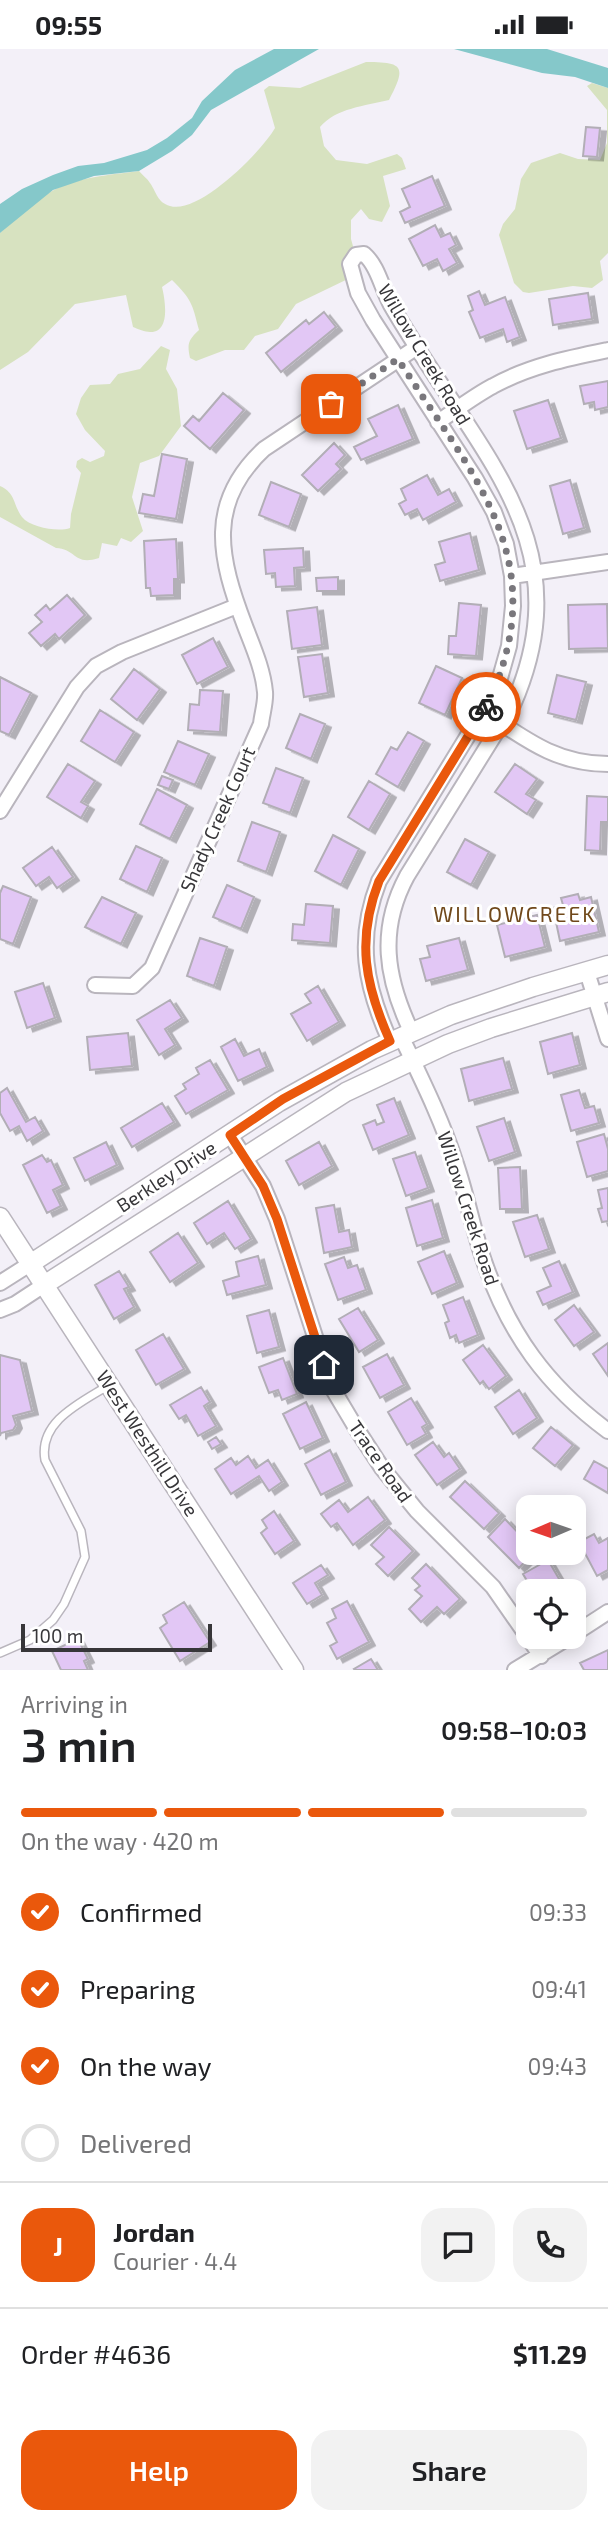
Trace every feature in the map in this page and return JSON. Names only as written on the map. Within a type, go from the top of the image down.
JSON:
[{"type":"street","name":"Willow Creek Road","points":[[401,1036],[388,963],[393,911],[407,876],[503,724],[522,683],[535,637],[535,573],[526,534],[512,496],[391,306],[372,261],[364,254],[356,255],[349,264],[358,293],[494,512],[506,544],[512,576],[513,606],[509,646],[500,678],[483,711],[379,881],[368,914],[366,972],[374,1002],[401,1036],[456,1163],[484,1261],[522,1341],[560,1391],[608,1431]]},
{"type":"street","name":"Shady Creek Court","points":[[95,985],[133,986],[152,968],[261,724],[266,695],[261,670],[237,606],[224,559],[226,507],[235,484],[246,466],[264,449],[417,347]]},
{"type":"street","points":[[438,422],[492,386],[522,372],[608,349]]},
{"type":"street","points":[[512,576],[608,562]]},
{"type":"street","points":[[0,811],[77,687],[96,666],[122,652],[237,606]]},
{"type":"street","points":[[483,711],[536,747],[562,758],[590,764],[608,764]]},
{"type":"street","name":"Berkley Drive","points":[[0,1283],[283,1099],[401,1036],[533,987],[608,965]]},
{"type":"street","points":[[587,972],[601,994],[608,1039]]},
{"type":"street","name":"Berkley Drive","points":[[0,1310],[15,1304],[346,1092],[412,1060],[491,1028],[601,994]]},
{"type":"street","name":"Trace Road","points":[[230,1135],[263,1186],[277,1219],[331,1386],[382,1468],[417,1511],[493,1587],[541,1656]]},
{"type":"street","name":"West Westhill Drive","points":[[0,1217],[295,1670]]},
{"type":"street","points":[[586,1626],[608,1612]]},
{"type":"street","points":[[515,1670],[552,1649]]},
{"type":"lane","points":[[0,1653],[30,1640],[53,1620],[78,1575],[85,1557],[81,1531],[45,1460],[43,1449],[59,1416],[110,1384]]},
{"type":"green space","points":[[366,62],[388,63],[398,68],[395,89],[389,100],[352,109],[327,121],[320,127],[324,146],[336,160],[367,164],[397,154],[402,158],[406,169],[383,176],[390,206],[382,222],[369,219],[361,209],[351,220],[351,239],[359,268],[352,277],[296,304],[278,329],[255,336],[244,350],[225,350],[196,361],[190,358],[189,349],[189,343],[199,330],[195,314],[187,297],[172,280],[162,287],[165,314],[157,331],[148,332],[133,327],[126,295],[75,304],[28,352],[0,370],[0,233],[31,205],[52,191],[72,183],[139,171],[149,181],[160,200],[166,204],[182,206],[197,201],[244,165],[275,128],[264,90],[269,86],[300,88]]},
{"type":"green space","points":[[592,83],[608,88],[608,253],[600,261],[603,280],[592,288],[573,286],[523,292],[514,283],[499,235],[503,224],[515,209],[521,179],[531,163],[560,153],[578,159],[600,160],[607,143],[607,110],[587,86]]},
{"type":"green space","points":[[161,346],[170,350],[166,369],[177,389],[181,426],[159,456],[140,463],[132,497],[143,531],[131,542],[121,538],[117,546],[102,543],[99,558],[84,560],[0,517],[0,486],[9,492],[26,521],[45,528],[70,528],[81,473],[76,467],[77,461],[82,458],[90,462],[104,456],[105,451],[85,430],[76,414],[81,398],[90,385],[110,384],[118,374],[140,369]]},
{"type":"water","points":[[274,49],[319,49],[211,110],[192,135],[139,171],[94,176],[53,190],[0,233],[0,204],[22,189],[78,166],[104,163],[147,150],[192,118],[202,101],[235,70]]},
{"type":"water","points":[[454,49],[547,49],[608,68],[608,88],[575,77],[542,73]]},
{"type":"building","points":[[586,127],[600,128],[597,157],[583,156]]},
{"type":"building","points":[[432,176],[445,206],[405,223],[400,212],[410,207],[402,189]]},
{"type":"building","points":[[435,225],[441,237],[450,233],[456,245],[449,249],[457,263],[443,271],[437,259],[423,266],[409,239]]},
{"type":"building","points":[[479,291],[485,305],[505,297],[520,337],[507,342],[503,329],[480,338],[469,312],[473,310],[468,296]]},
{"type":"building","points":[[588,293],[592,319],[553,325],[549,299]]},
{"type":"building","points":[[324,312],[336,327],[281,372],[266,353],[306,320],[309,324]]},
{"type":"building","points":[[608,381],[608,407],[595,410],[594,402],[584,404],[580,386]]},
{"type":"building","points":[[223,393],[244,410],[210,449],[184,426],[193,416],[199,421]]},
{"type":"building","points":[[548,400],[561,438],[527,449],[514,411]]},
{"type":"building","points":[[398,405],[413,439],[361,460],[354,447],[377,436],[368,419]]},
{"type":"building","points":[[334,443],[345,455],[336,464],[341,469],[318,491],[302,475]]},
{"type":"building","points":[[162,454],[187,459],[176,519],[139,513],[143,494],[154,496]]},
{"type":"building","points":[[427,475],[438,495],[449,489],[456,502],[423,520],[417,509],[405,515],[399,504],[406,500],[401,489]]},
{"type":"building","points":[[570,480],[584,528],[563,534],[550,486]]},
{"type":"building","points":[[271,482],[301,494],[289,527],[259,515]]},
{"type":"building","points":[[470,533],[479,570],[440,581],[435,565],[445,562],[439,542]]},
{"type":"building","points":[[176,539],[178,579],[174,579],[174,595],[151,596],[150,588],[146,588],[144,541]]},
{"type":"building","points":[[303,548],[304,567],[294,568],[295,586],[276,587],[275,573],[266,574],[264,550]]},
{"type":"building","points":[[338,577],[338,591],[317,591],[316,578]]},
{"type":"building","points":[[67,595],[85,615],[59,639],[55,634],[41,646],[29,633],[42,622],[35,615],[46,605],[50,610]]},
{"type":"building","points":[[459,603],[481,605],[476,656],[448,654],[449,636],[456,636]]},
{"type":"building","points":[[607,604],[608,648],[569,649],[568,605]]},
{"type":"building","points":[[317,607],[322,645],[292,649],[287,611]]},
{"type":"building","points":[[213,638],[228,667],[197,684],[182,655]]},
{"type":"building","points":[[322,654],[328,693],[304,697],[298,657]]},
{"type":"building","points":[[436,666],[462,678],[445,715],[419,703]]},
{"type":"building","points":[[134,669],[160,689],[137,720],[111,699]]},
{"type":"building","points":[[557,675],[586,682],[576,720],[548,713]]},
{"type":"building","points":[[0,677],[31,693],[9,735],[0,731]]},
{"type":"building","points":[[200,690],[223,691],[220,732],[188,730],[190,704],[199,705]]},
{"type":"building","points":[[100,710],[134,732],[115,762],[81,741]]},
{"type":"building","points":[[300,714],[325,724],[311,759],[286,748]]},
{"type":"building","points":[[408,732],[424,741],[398,787],[376,774],[391,747],[397,750]]},
{"type":"building","points":[[178,741],[209,754],[195,785],[164,772]]},
{"type":"building","points":[[68,764],[95,781],[81,802],[88,806],[81,818],[47,797]]},
{"type":"building","points":[[515,764],[537,779],[526,794],[536,800],[527,814],[495,792]]},
{"type":"building","points":[[276,768],[303,778],[290,813],[263,803]]},
{"type":"building","points":[[162,776],[173,780],[169,789],[158,785]]},
{"type":"building","points":[[369,781],[390,794],[369,830],[348,817]]},
{"type":"building","points":[[157,789],[187,805],[170,839],[140,824]]},
{"type":"building","points":[[587,796],[608,797],[608,822],[601,822],[600,851],[585,850]]},
{"type":"building","points":[[252,822],[280,832],[266,872],[238,861]]},
{"type":"building","points":[[333,835],[359,849],[341,885],[315,871]]},
{"type":"building","points":[[465,839],[489,852],[471,885],[447,872]]},
{"type":"building","points":[[136,846],[162,858],[147,892],[120,879]]},
{"type":"building","points":[[52,847],[73,877],[57,888],[49,877],[36,886],[23,868]]},
{"type":"building","points":[[227,885],[254,897],[241,929],[213,917]]},
{"type":"building","points":[[3,886],[31,897],[13,944],[0,939],[0,893]]},
{"type":"building","points":[[578,894],[580,900],[591,897],[599,932],[560,941],[553,908],[563,905],[561,898]]},
{"type":"building","points":[[102,897],[136,913],[121,944],[85,927]]},
{"type":"building","points":[[306,904],[333,906],[330,943],[292,940],[293,924],[304,925]]},
{"type":"building","points":[[537,915],[545,947],[505,957],[497,925]]},
{"type":"building","points":[[200,938],[227,947],[214,986],[187,976]]},
{"type":"building","points":[[459,938],[468,970],[426,981],[420,959],[430,957],[427,946]]},
{"type":"building","points":[[43,983],[55,1018],[27,1028],[15,992]]},
{"type":"building","points":[[318,986],[339,1022],[307,1041],[291,1014],[311,1003],[305,994]]},
{"type":"building","points":[[170,1000],[182,1018],[165,1029],[175,1045],[159,1055],[137,1020]]},
{"type":"building","points":[[128,1033],[132,1066],[90,1070],[87,1037]]},
{"type":"building","points":[[572,1033],[580,1065],[548,1074],[540,1042]]},
{"type":"building","points":[[235,1039],[244,1056],[259,1049],[267,1067],[238,1081],[221,1047]]},
{"type":"building","points":[[503,1058],[512,1089],[469,1101],[461,1069]]},
{"type":"building","points":[[210,1060],[228,1090],[186,1114],[175,1096],[186,1089],[183,1084],[199,1074],[196,1068]]},
{"type":"building","points":[[7,1088],[26,1122],[35,1117],[43,1131],[27,1141],[19,1126],[10,1131],[0,1113],[0,1093]]},
{"type":"building","points":[[579,1090],[585,1108],[594,1106],[599,1123],[571,1131],[561,1095]]},
{"type":"building","points":[[394,1098],[409,1135],[373,1150],[363,1125],[375,1120],[377,1125],[384,1122],[377,1105]]},
{"type":"building","points":[[162,1103],[174,1122],[132,1147],[121,1128]]},
{"type":"building","points":[[504,1118],[515,1152],[489,1161],[477,1127]]},
{"type":"building","points":[[604,1134],[608,1149],[608,1171],[587,1177],[577,1142]]},
{"type":"building","points":[[106,1142],[117,1165],[85,1181],[74,1158]]},
{"type":"building","points":[[319,1142],[332,1166],[299,1185],[286,1161]]},
{"type":"building","points":[[415,1152],[428,1188],[406,1196],[393,1159]]},
{"type":"building","points":[[42,1155],[47,1162],[51,1160],[63,1185],[53,1190],[61,1206],[47,1213],[23,1165]]},
{"type":"building","points":[[520,1167],[522,1209],[500,1209],[498,1168]]},
{"type":"building","points":[[608,1188],[608,1221],[602,1222],[598,1209],[602,1208],[598,1190]]},
{"type":"building","points":[[432,1200],[443,1238],[417,1246],[406,1208]]},
{"type":"building","points":[[228,1201],[251,1239],[235,1249],[224,1233],[207,1244],[194,1223]]},
{"type":"building","points":[[334,1205],[339,1232],[349,1230],[352,1247],[324,1253],[316,1208]]},
{"type":"building","points":[[537,1215],[549,1249],[525,1257],[513,1222]]},
{"type":"building","points":[[178,1233],[198,1263],[170,1282],[150,1252]]},
{"type":"building","points":[[444,1251],[457,1283],[432,1294],[418,1262]]},
{"type":"building","points":[[258,1256],[266,1285],[227,1295],[223,1281],[239,1276],[236,1262]]},
{"type":"building","points":[[344,1257],[348,1268],[357,1265],[366,1290],[338,1300],[325,1264]]},
{"type":"building","points":[[559,1261],[573,1292],[543,1305],[537,1292],[551,1286],[543,1268]]},
{"type":"building","points":[[119,1271],[129,1287],[124,1289],[134,1307],[114,1319],[95,1285]]},
{"type":"building","points":[[463,1297],[478,1335],[459,1343],[456,1335],[450,1338],[445,1323],[449,1321],[443,1305]]},
{"type":"building","points":[[574,1305],[594,1332],[574,1346],[555,1320]]},
{"type":"building","points":[[358,1308],[378,1340],[359,1352],[339,1319]]},
{"type":"building","points":[[269,1310],[279,1347],[257,1353],[247,1316]]},
{"type":"building","points":[[163,1334],[184,1369],[156,1385],[136,1350]]},
{"type":"building","points":[[608,1343],[608,1376],[593,1354]]},
{"type":"building","points":[[483,1345],[506,1376],[489,1389],[483,1381],[480,1384],[463,1360]]},
{"type":"building","points":[[387,1354],[404,1385],[380,1398],[363,1367]]},
{"type":"building","points":[[0,1355],[20,1360],[32,1411],[13,1416],[16,1425],[13,1430],[1,1433],[0,1436]]},
{"type":"building","points":[[283,1358],[297,1394],[282,1400],[278,1390],[269,1393],[259,1367]]},
{"type":"building","points":[[201,1387],[210,1402],[204,1406],[216,1426],[198,1436],[186,1415],[179,1419],[170,1405]]},
{"type":"building","points":[[519,1390],[537,1418],[513,1434],[495,1407]]},
{"type":"building","points":[[411,1398],[427,1424],[422,1427],[426,1434],[407,1445],[388,1412]]},
{"type":"building","points":[[306,1402],[323,1438],[300,1449],[283,1414]]},
{"type":"building","points":[[551,1427],[573,1445],[555,1466],[533,1448]]},
{"type":"building","points":[[216,1437],[221,1444],[212,1449],[208,1442]]},
{"type":"building","points":[[433,1442],[444,1457],[449,1453],[460,1469],[437,1485],[415,1455]]},
{"type":"building","points":[[330,1450],[346,1482],[321,1495],[305,1464]]},
{"type":"building","points":[[248,1456],[256,1468],[268,1460],[282,1482],[269,1491],[259,1476],[231,1494],[215,1469],[231,1458],[236,1465]]},
{"type":"building","points":[[594,1461],[608,1469],[608,1493],[584,1479]]},
{"type":"building","points":[[465,1481],[499,1513],[484,1529],[450,1497]]},
{"type":"building","points":[[368,1497],[385,1520],[353,1545],[337,1523],[331,1527],[321,1514],[339,1500],[348,1512]]},
{"type":"building","points":[[274,1511],[294,1541],[275,1554],[261,1533],[267,1528],[262,1520]]},
{"type":"building","points":[[505,1519],[516,1530],[516,1565],[488,1537]]},
{"type":"building","points":[[389,1527],[413,1551],[388,1576],[376,1564],[384,1557],[371,1545]]},
{"type":"building","points":[[594,1534],[599,1543],[608,1538],[608,1570],[597,1576],[586,1555],[586,1538]]},
{"type":"building","points":[[426,1564],[460,1599],[444,1614],[437,1607],[421,1622],[409,1609],[422,1596],[415,1590],[420,1586],[412,1578]]},
{"type":"building","points":[[321,1565],[328,1575],[315,1583],[322,1595],[307,1604],[293,1583]]},
{"type":"building","points":[[539,1565],[551,1565],[559,1579],[526,1579],[523,1574]]},
{"type":"building","points":[[347,1601],[369,1642],[337,1659],[330,1646],[337,1642],[327,1623],[336,1618],[332,1609]]},
{"type":"building","points":[[184,1602],[210,1642],[180,1661],[160,1628],[167,1623],[163,1615]]},
{"type":"building","points":[[78,1639],[88,1659],[84,1661],[88,1670],[61,1670],[52,1651]]},
{"type":"building","points":[[608,1650],[608,1670],[584,1670],[580,1663]]},
{"type":"building","points":[[371,1659],[378,1670],[354,1669]]},
{"type":"way so far","points":[[331,404],[398,359],[485,495],[506,544],[512,576],[513,606],[505,662],[486,707]]},
{"type":"district","name":"WILLOWCREEK","points":[[515,913]]},
{"type":"route","points":[[324,1365],[277,1219],[263,1186],[230,1135],[283,1099],[390,1041],[374,1002],[366,972],[368,914],[379,881],[486,707]]}]
